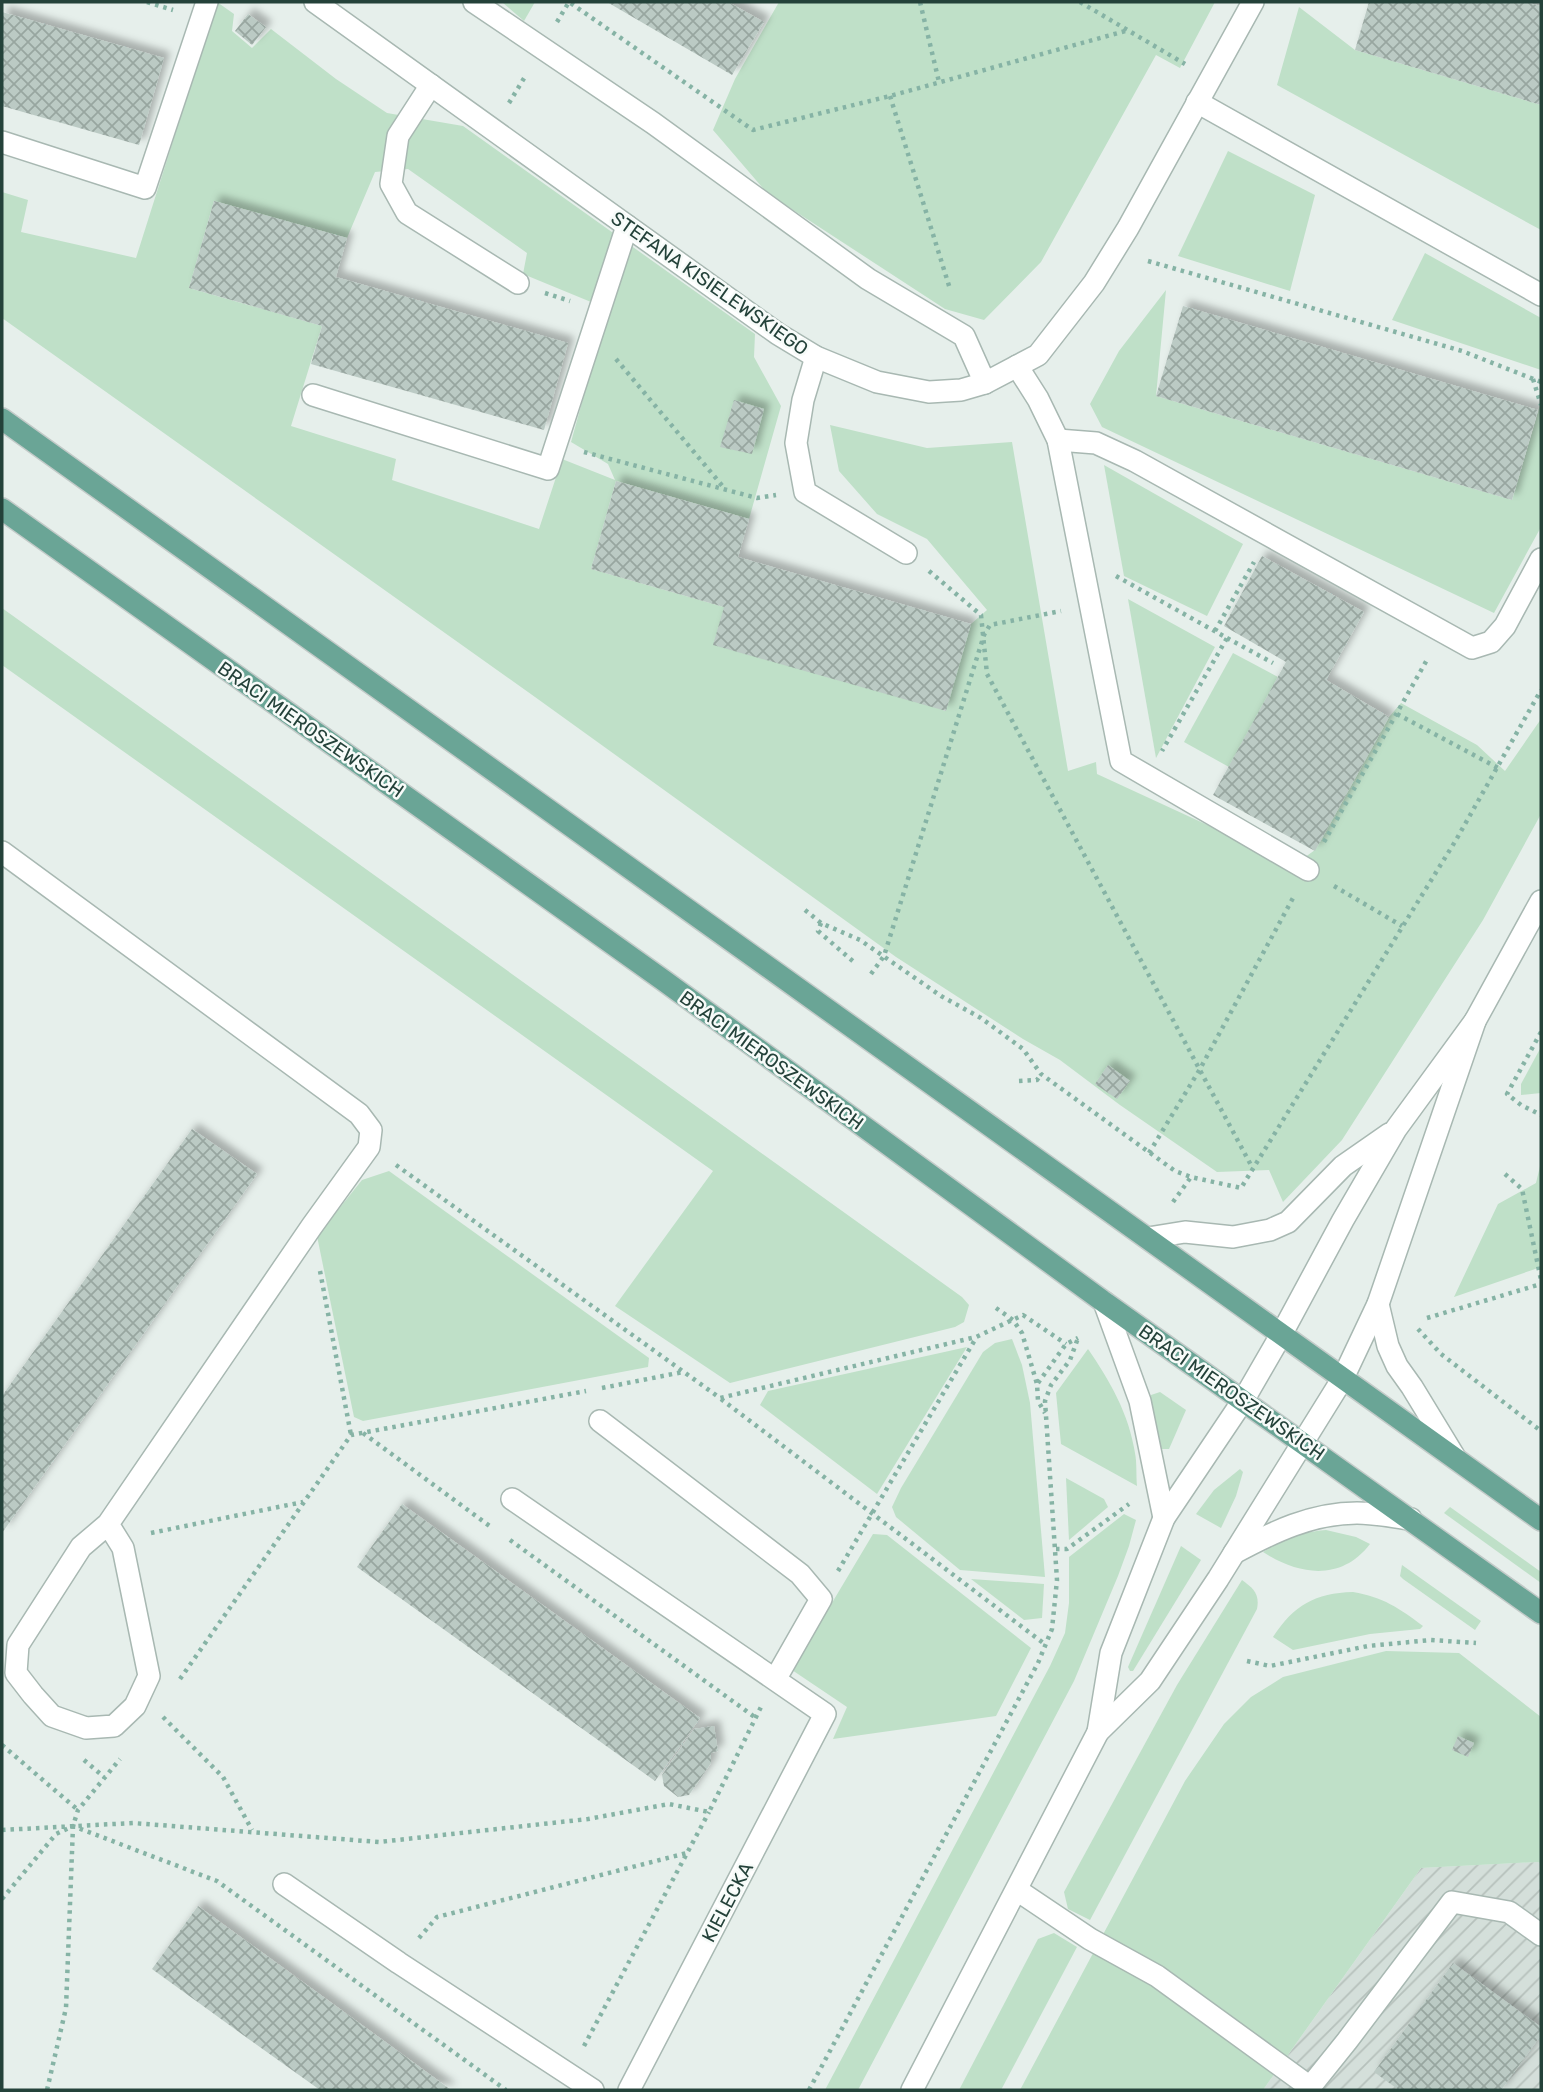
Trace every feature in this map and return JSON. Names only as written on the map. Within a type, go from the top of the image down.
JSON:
[{"type":"main road","points":[[2,419],[1541,1520]]},
{"type":"main road","name":"BRACI MIEROSZEWSKICH","points":[[2,509],[663,980],[1104,1302],[1541,1612]]},
{"type":"street","points":[[2,142],[145,188],[207,2]]},
{"type":"street","points":[[474,2],[653,123],[868,279],[964,336],[985,383]]},
{"type":"street","name":"STEFANA KISIELEWSKIEGO","points":[[326,5],[431,85],[778,334],[816,357],[877,382],[929,392],[961,390],[985,383],[1038,355],[1094,283],[1128,228],[1253,2]]},
{"type":"street","points":[[431,85],[398,136],[391,184],[407,213],[518,283]]},
{"type":"street","points":[[1197,102],[1541,295]]},
{"type":"street","points":[[313,396],[548,469],[627,226]]},
{"type":"street","points":[[816,357],[803,400],[796,443],[805,492],[906,553]]},
{"type":"street","points":[[1017,366],[1038,399],[1058,440],[1121,761],[1308,870]]},
{"type":"street","points":[[1058,440],[1097,443],[1135,461],[1472,648],[1490,642],[1505,626],[1541,559]]},
{"type":"street","points":[[2,852],[359,1114],[371,1130],[369,1147],[108,1524],[81,1547],[18,1645],[16,1673],[33,1695],[52,1716],[86,1728],[114,1726],[135,1706],[149,1676],[122,1548],[108,1524]]},
{"type":"street","points":[[912,2090],[1098,1732],[1111,1653],[1164,1518],[1244,1399],[1396,1129],[1475,1021],[1541,901]]},
{"type":"street","points":[[1098,1732],[1150,1681],[1218,1579],[1343,1378],[1378,1304],[1475,1021]]},
{"type":"street","points":[[1148,1238],[1185,1232],[1233,1237],[1270,1230],[1288,1222],[1343,1166],[1396,1129]]},
{"type":"street","points":[[1104,1302],[1140,1401],[1164,1518]]},
{"type":"street","points":[[1378,1304],[1388,1346],[1397,1366],[1454,1456]]},
{"type":"street","points":[[512,1499],[776,1678],[821,1599],[800,1574],[600,1421]]},
{"type":"street","points":[[1232,1553],[1280,1529],[1320,1516],[1358,1513],[1411,1519]]},
{"type":"street","name":"KIELECKA","points":[[629,2090],[825,1714],[776,1678]]},
{"type":"street","points":[[284,1884],[398,1963],[593,2090]]},
{"type":"street","points":[[1017,1889],[1090,1939],[1157,1976],[1309,2089],[1452,1902],[1508,1912],[1541,1936]]},
{"type":"path","points":[[494,130],[569,2],[752,130],[890,96],[1129,30]]},
{"type":"path","points":[[920,2],[939,82]]},
{"type":"path","points":[[1080,2],[1210,78]]},
{"type":"path","points":[[890,96],[964,336]]},
{"type":"path","points":[[1148,261],[1462,351],[1541,382]]},
{"type":"path","points":[[518,283],[596,321],[726,490]]},
{"type":"path","points":[[1533,379],[1541,405]]},
{"type":"path","points":[[556,444],[757,498],[805,492]]},
{"type":"path","points":[[1215,631],[1269,535]]},
{"type":"path","points":[[906,553],[981,615],[987,674],[1253,1168]]},
{"type":"path","points":[[1084,579],[1113,575],[1272,663]]},
{"type":"path","points":[[871,974],[884,956],[984,635],[990,625],[1045,614]]},
{"type":"path","points":[[1402,926],[1308,870],[1443,632]]},
{"type":"path","points":[[1147,776],[1227,638]]},
{"type":"path","points":[[805,910],[821,923],[853,936],[941,996],[974,1013],[1023,1049],[1041,1074],[1175,1171],[1241,1188],[1498,768],[1541,691]]},
{"type":"path","points":[[1397,714],[1498,768]]},
{"type":"path","points":[[1149,1153],[1199,1069],[1289,905]]},
{"type":"path","points":[[821,923],[818,931],[855,963]]},
{"type":"path","points":[[1541,1032],[1507,1094],[1541,1115]]},
{"type":"path","points":[[1019,1081],[1037,1080],[1041,1074]]},
{"type":"path","points":[[369,1147],[720,1398],[1046,1645]]},
{"type":"path","points":[[1427,1318],[1541,1282],[1522,1189],[1505,1174]]},
{"type":"path","points":[[1172,1204],[1191,1177]]},
{"type":"path","points":[[312,1226],[351,1435]]},
{"type":"path","points":[[996,1307],[1013,1320],[1022,1333],[1037,1384],[1038,1401],[1045,1414]]},
{"type":"path","points":[[720,1398],[976,1337],[1023,1315],[1066,1344]]},
{"type":"path","points":[[1414,1326],[1441,1354],[1541,1431]]},
{"type":"path","points":[[821,1599],[976,1337]]},
{"type":"path","points":[[809,2090],[1046,1645],[1052,1629],[1057,1600],[1056,1549],[1045,1414],[1047,1393],[1070,1360],[1078,1338],[1066,1344],[1037,1384]]},
{"type":"path","points":[[173,1689],[351,1435],[683,1372]]},
{"type":"path","points":[[363,1433],[497,1531]]},
{"type":"path","points":[[1056,1549],[1068,1549],[1132,1501]]},
{"type":"path","points":[[108,1524],[130,1538],[304,1502]]},
{"type":"path","points":[[509,1539],[756,1718]]},
{"type":"path","points":[[1247,1661],[1270,1666],[1368,1646],[1431,1640],[1476,1643]]},
{"type":"path","points":[[569,2075],[709,1812],[776,1678]]},
{"type":"path","points":[[158,1712],[223,1777],[252,1831]]},
{"type":"path","points":[[2,1745],[78,1810]]},
{"type":"path","points":[[47,2090],[66,2008],[73,1826],[78,1810],[127,1749]]},
{"type":"path","points":[[2,1830],[133,1823],[379,1842],[588,1819],[669,1804],[709,1812]]},
{"type":"path","points":[[2,1899],[56,1834],[73,1826],[217,1881],[506,2090]]},
{"type":"path","points":[[398,1963],[437,1917],[687,1853]]},
{"type":"shaded area","points":[[1541,1864],[1541,2090],[1263,2090],[1421,1868]]},
{"type":"green space","points":[[217,2],[234,14],[232,31],[252,48],[271,29],[336,79],[387,113],[463,126],[755,334],[754,357],[781,406],[749,519],[616,481],[591,569],[724,607],[945,711],[971,624],[987,610],[927,539],[877,514],[839,471],[830,425],[927,448],[1012,442],[1068,771],[1096,762],[1097,774],[1294,865],[1315,850],[1389,717],[1401,703],[1477,745],[1505,771],[1541,719],[1541,814],[1483,920],[1342,1140],[1283,1202],[1269,1170],[1217,1172],[1060,1060],[896,957],[2,318],[2,192],[28,200],[21,232],[136,258]],"holes":[[[408,169],[527,253],[523,274],[608,309],[571,442],[608,464],[615,480],[562,459],[539,529],[392,480],[396,459],[291,426],[322,326],[189,288],[214,201],[347,238],[375,172]]]},
{"type":"green space","points":[[502,2],[535,2],[524,21]]},
{"type":"green space","points":[[779,2],[1215,2],[1180,68],[1156,55],[1041,262],[984,320],[945,309],[767,193],[713,130],[735,79]]},
{"type":"green space","points":[[1299,7],[1355,50],[1541,105],[1541,230],[1277,85]]},
{"type":"green space","points":[[1228,151],[1315,195],[1290,291],[1178,256]]},
{"type":"green space","points":[[1425,253],[1541,318],[1541,370],[1392,320]]},
{"type":"green space","points":[[1166,290],[1156,396],[1512,500],[1541,402],[1541,527],[1494,613],[1102,427],[1090,404],[1119,351]]},
{"type":"green space","points":[[1104,465],[1243,544],[1207,616],[1124,576]]},
{"type":"green space","points":[[1128,599],[1215,647],[1156,758]]},
{"type":"green space","points":[[2,608],[962,1297],[969,1305],[964,1322],[955,1327],[730,1383],[615,1306],[713,1171],[2,665]]},
{"type":"green space","points":[[1233,653],[1278,677],[1229,767],[1184,742]]},
{"type":"green space","points":[[1541,1047],[1541,1093],[1521,1095],[1521,1084]]},
{"type":"green space","points":[[1541,1162],[1541,1267],[1454,1297],[1498,1204],[1536,1183]]},
{"type":"green space","points":[[389,1171],[649,1358],[648,1367],[363,1421],[354,1417],[317,1236],[362,1180]]},
{"type":"green space","points":[[1012,1339],[1022,1365],[1030,1403],[1045,1577],[960,1570],[896,1517],[892,1507],[983,1352],[995,1343]]},
{"type":"green space","points":[[967,1347],[877,1494],[760,1405],[768,1391]]},
{"type":"green space","points":[[1088,1349],[1123,1411],[1136,1457],[1137,1486],[1061,1444],[1056,1393]]},
{"type":"green space","points":[[1160,1392],[1186,1410],[1169,1449],[1162,1449],[1160,1444],[1150,1399],[1151,1395]]},
{"type":"green space","points":[[1240,1469],[1243,1472],[1236,1496],[1221,1528],[1196,1514],[1214,1490]]},
{"type":"green space","points":[[1066,1478],[1104,1499],[1108,1507],[1069,1540]]},
{"type":"green space","points":[[1450,1507],[1541,1572],[1541,1583],[1444,1513]]},
{"type":"green space","points":[[1124,1514],[1136,1520],[1129,1546],[1074,1681],[858,2090],[825,2090],[1050,1666],[1065,1633],[1069,1603],[1069,1557]]},
{"type":"green space","points":[[1326,1530],[1356,1537],[1370,1544],[1346,1565],[1319,1571],[1290,1566],[1263,1552],[1293,1537]]},
{"type":"green space","points":[[873,1534],[887,1535],[1031,1648],[996,1716],[833,1739],[847,1707],[792,1670]]},
{"type":"green space","points":[[1181,1546],[1201,1560],[1133,1671],[1130,1671],[1128,1667]]},
{"type":"green space","points":[[1402,1565],[1481,1621],[1475,1630],[1403,1579],[1400,1576]]},
{"type":"green space","points":[[971,1579],[1044,1584],[1042,1618],[1024,1620]]},
{"type":"green space","points":[[1242,1580],[1255,1592],[1257,1609],[1090,1920],[1068,1909],[1064,1892],[1177,1685]]},
{"type":"green space","points":[[1353,1592],[1390,1604],[1423,1626],[1420,1629],[1370,1634],[1293,1650],[1273,1637],[1289,1617],[1307,1603],[1327,1595]]},
{"type":"green space","points":[[1386,1651],[1459,1653],[1541,1717],[1541,1864],[1421,1868],[1263,2090],[1020,2090],[1185,1781],[1224,1724],[1251,1697],[1283,1677]]},
{"type":"green space","points":[[1054,1933],[1077,1947],[1001,2090],[959,2090],[1038,1939]]},
{"type":"building","points":[[607,2],[731,2],[764,22],[732,75]]},
{"type":"building","points":[[1369,2],[1525,2],[1541,6],[1541,105],[1355,50]]},
{"type":"building","points":[[2,12],[164,58],[139,145],[2,106]]},
{"type":"building","points":[[248,14],[266,27],[252,45],[235,31]]},
{"type":"building","points":[[214,201],[347,238],[336,277],[568,343],[544,430],[311,364],[322,326],[189,288]]},
{"type":"building","points":[[1183,306],[1538,410],[1512,500],[1156,396]]},
{"type":"building","points":[[734,400],[764,409],[752,454],[720,447]]},
{"type":"building","points":[[616,481],[749,519],[738,557],[971,624],[946,711],[713,645],[724,607],[591,569]]},
{"type":"building","points":[[1262,556],[1364,612],[1326,680],[1389,717],[1315,851],[1213,795],[1286,662],[1224,626]]},
{"type":"building","points":[[1108,1065],[1130,1081],[1117,1099],[1095,1084]]},
{"type":"building","points":[[192,1129],[257,1174],[2,1533],[2,1396]]},
{"type":"building","points":[[402,1504],[700,1718],[655,1781],[357,1567]]},
{"type":"building","points":[[714,1726],[718,1751],[711,1753],[711,1763],[689,1795],[678,1797],[664,1786],[662,1775],[694,1729]]},
{"type":"building","points":[[1458,1736],[1474,1743],[1468,1757],[1452,1750]]},
{"type":"building","points":[[198,1906],[451,2090],[320,2090],[152,1969]]},
{"type":"building","points":[[1453,1963],[1541,2027],[1541,2035],[1501,2090],[1399,2090],[1374,2072]]}]
